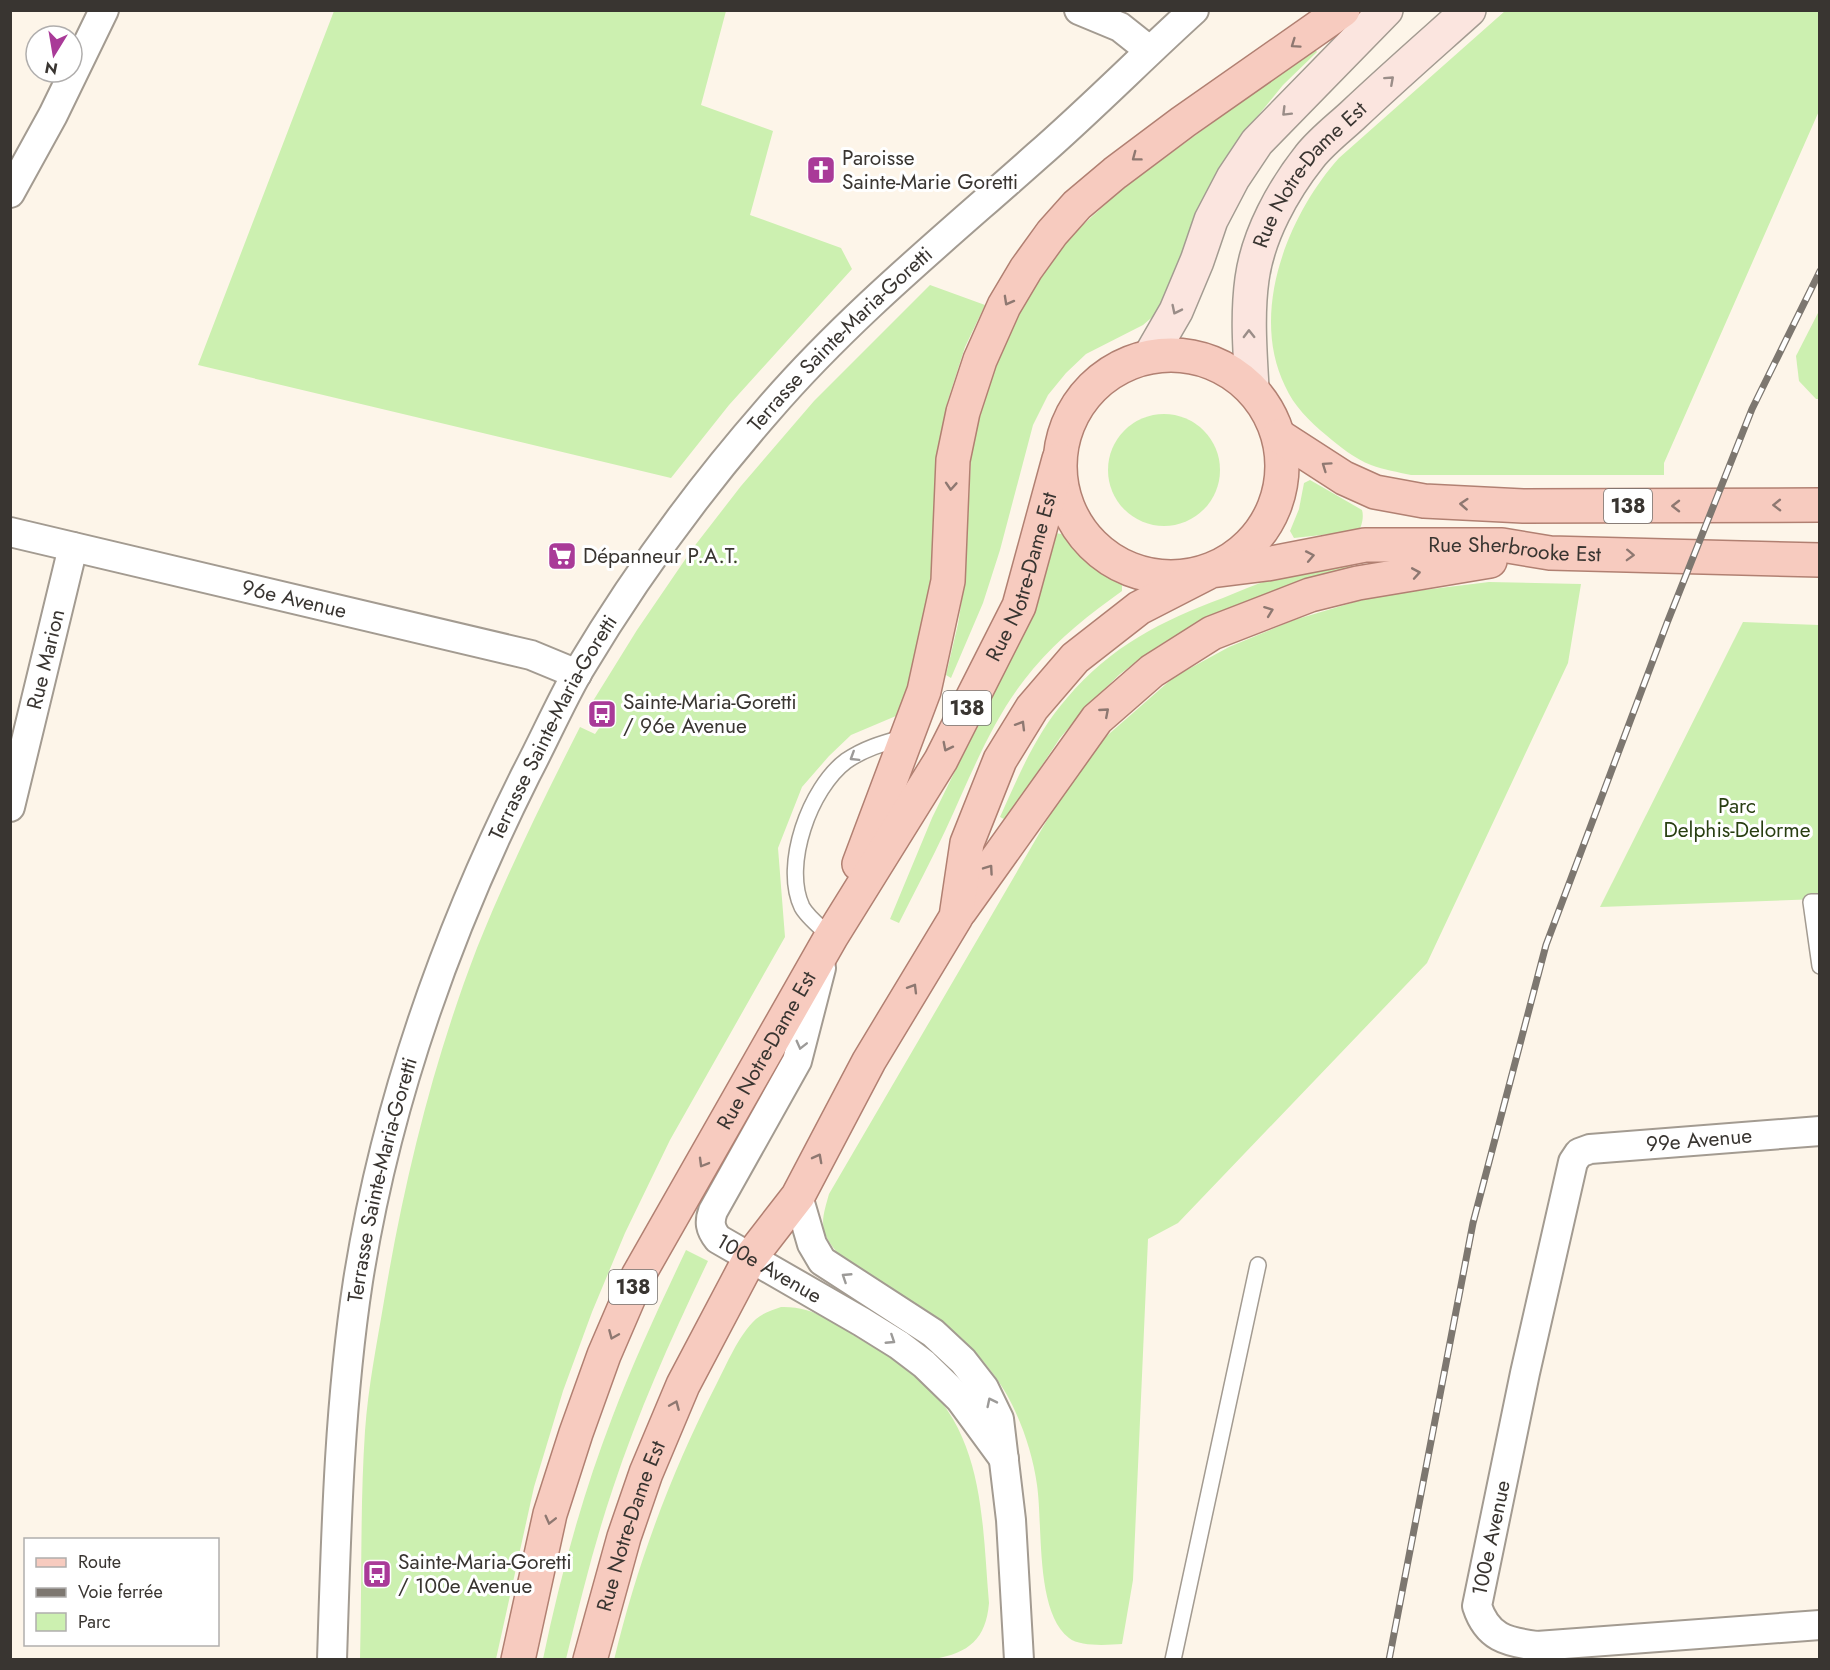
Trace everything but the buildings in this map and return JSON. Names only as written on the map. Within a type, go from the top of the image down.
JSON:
[{"type":"main road","points":[[828,943],[924,692],[948,581],[953,460],[963,412],[980,360],[1004,306],[1026,269],[1052,233],[1077,205],[1183,122],[1343,10]]},
{"type":"main road","points":[[1150,356],[1176,311],[1211,220],[1227,188],[1257,142],[1386,10]]},
{"type":"main road","name":"Rue Notre-Dame Est","points":[[1252,388],[1249,327],[1252,279],[1258,250],[1292,182],[1311,154],[1469,10]]},
{"type":"main road","name":"138","points":[[1186,355],[1222,367],[1252,388],[1269,410],[1279,436],[1284,469],[1278,501],[1263,531],[1240,555],[1210,572],[1174,579],[1137,573],[1104,556],[1078,530],[1063,496],[1059,459],[1067,423],[1086,392],[1115,369],[1150,356],[1186,355]]},
{"type":"main road","name":"Rue Sherbrooke Est","points":[[1279,436],[1344,478],[1375,492],[1424,501],[1523,507],[1820,505]]},
{"type":"main road","name":"Rue Notre-Dame Est","points":[[518,1659],[550,1514],[569,1453],[604,1355],[638,1276],[828,943],[941,760],[1019,606],[1059,459]]},
{"type":"main road","name":"Rue Sherbrooke Est","points":[[1210,572],[1267,564],[1365,545],[1502,545],[1550,553],[1820,560]]},
{"type":"main road","points":[[956,917],[1097,719],[1152,670],[1212,633],[1310,595],[1358,583],[1439,568],[1550,553]]},
{"type":"main road","name":"Rue Notre-Dame Est","points":[[590,1659],[624,1537],[646,1473],[684,1386],[750,1258],[798,1196],[869,1061],[956,917],[967,843],[1000,760],[1032,708],[1075,658],[1140,608],[1210,572]]},
{"type":"street","points":[[10,193],[53,115],[104,10]]},
{"type":"street","points":[[1079,10],[1120,27],[1149,50]]},
{"type":"street","name":"Terrasse Sainte-Maria-Goretti","points":[[332,1659],[340,1437],[348,1363],[358,1280],[373,1200],[389,1134],[408,1063],[465,904],[495,836],[577,674],[628,593],[728,457],[837,334],[1042,152],[1194,10]]},
{"type":"street","name":"96e Avenue","points":[[10,532],[531,655],[577,674]]},
{"type":"street","name":"Rue Marion","points":[[10,807],[74,547]]},
{"type":"street","name":"100e Avenue","points":[[828,943],[797,1061],[713,1211],[710,1221],[712,1231],[718,1239],[899,1345],[960,1399],[1004,1459]]},
{"type":"street","name":"99e Avenue","points":[[1579,1154],[1590,1149],[1820,1131]]},
{"type":"street","name":"100e Avenue","points":[[1579,1154],[1573,1162],[1569,1176],[1520,1396],[1477,1606],[1482,1622],[1494,1634],[1515,1643],[1537,1646],[1820,1624]]},
{"type":"street","name":"100e Avenue","points":[[798,1196],[812,1244],[822,1261],[933,1333],[963,1361],[984,1388],[999,1419],[1011,1520],[1019,1659]]},
{"type":"lane","points":[[828,943],[803,908],[795,875],[797,844],[808,814],[823,787],[844,763],[870,746],[908,736]]},
{"type":"lane","points":[[1820,902],[1811,902],[1820,966]]},
{"type":"lane","points":[[1173,1659],[1258,1266]]},
{"type":"green space","points":[[334,11],[726,11],[701,105],[773,131],[750,215],[841,248],[852,269],[729,405],[671,478],[198,365]]},
{"type":"green space","points":[[1505,11],[1819,11],[1819,111],[1664,463],[1664,475],[1411,475],[1376,467],[1342,448],[1302,413],[1285,386],[1275,357],[1271,327],[1273,296],[1279,266],[1304,207],[1321,181],[1339,158]]},
{"type":"green space","points":[[1314,48],[1317,52],[1283,85],[1252,123],[1219,172],[1170,294],[1157,313],[1143,325],[1086,354],[1048,395],[1033,425],[1000,550],[983,603],[951,678],[946,675],[965,580],[971,458],[978,418],[1003,338],[1044,271],[1072,235],[1121,190]]},
{"type":"green space","points":[[930,285],[985,305],[965,347],[948,400],[940,446],[928,617],[903,713],[851,735],[802,787],[778,848],[785,937],[670,1140],[625,1233],[592,1312],[563,1391],[534,1487],[496,1659],[360,1660],[363,1459],[370,1382],[401,1211],[422,1122],[447,1034],[477,948],[526,837],[580,727],[595,734],[611,711],[593,701],[637,630],[693,548],[741,486],[814,401]]},
{"type":"green space","points":[[1819,311],[1820,399],[1816,399],[1799,381],[1796,356]]},
{"type":"green space","points":[[1164,414],[1185,419],[1203,431],[1215,449],[1220,470],[1215,491],[1203,509],[1185,521],[1164,526],[1143,521],[1125,509],[1113,491],[1108,470],[1113,449],[1125,431],[1143,419]]},
{"type":"green space","points":[[1310,480],[1362,510],[1361,527],[1358,531],[1294,538],[1290,531],[1299,509],[1304,483]]},
{"type":"green space","points":[[1054,533],[1062,534],[1095,569],[1122,583],[1122,591],[1064,637],[1033,669],[1006,706],[984,746],[899,923],[890,919],[932,818],[1004,671]]},
{"type":"green space","points":[[1350,560],[1351,569],[1198,623],[1158,646],[1120,674],[1092,701],[1060,738],[1006,820],[1000,817],[1046,725],[1084,680],[1119,650],[1158,626],[1257,584],[1291,573]]},
{"type":"green space","points":[[1489,582],[1581,584],[1568,663],[1427,963],[1178,1223],[1148,1239],[1133,1580],[1122,1644],[1094,1645],[1074,1641],[1058,1626],[1050,1609],[1042,1567],[1039,1502],[1035,1474],[1022,1427],[1007,1395],[979,1356],[962,1338],[931,1315],[862,1273],[835,1250],[823,1227],[829,1194],[1064,791],[1101,741],[1174,677],[1229,647],[1294,620],[1375,596]]},
{"type":"green space","name":"Parc Delphis-Delorme","points":[[1743,622],[1819,625],[1819,899],[1600,907]]},
{"type":"green space","points":[[686,1250],[708,1261],[657,1373],[623,1459],[593,1552],[566,1659],[543,1659],[573,1537],[601,1447],[638,1354]]},
{"type":"green space","points":[[781,1307],[793,1307],[815,1313],[907,1368],[941,1402],[957,1427],[969,1454],[981,1512],[989,1603],[980,1635],[974,1642],[957,1653],[934,1659],[614,1660],[633,1589],[657,1520],[700,1418],[738,1342],[759,1317]]},
{"type":"railway","points":[[1389,1660],[1473,1223],[1546,945],[1667,623],[1752,409],[1820,271]]},
{"type":"place","name":"Paroisse Sainte-Marie Goretti","points":[[821,170]]},
{"type":"place","name":"Dépanneur P.A.T.","points":[[562,556]]},
{"type":"place","name":"Sainte-Maria-Goretti / 96e Avenue","points":[[602,714]]},
{"type":"place","name":"Sainte-Maria-Goretti / 100e Avenue","points":[[377,1574]]}]
